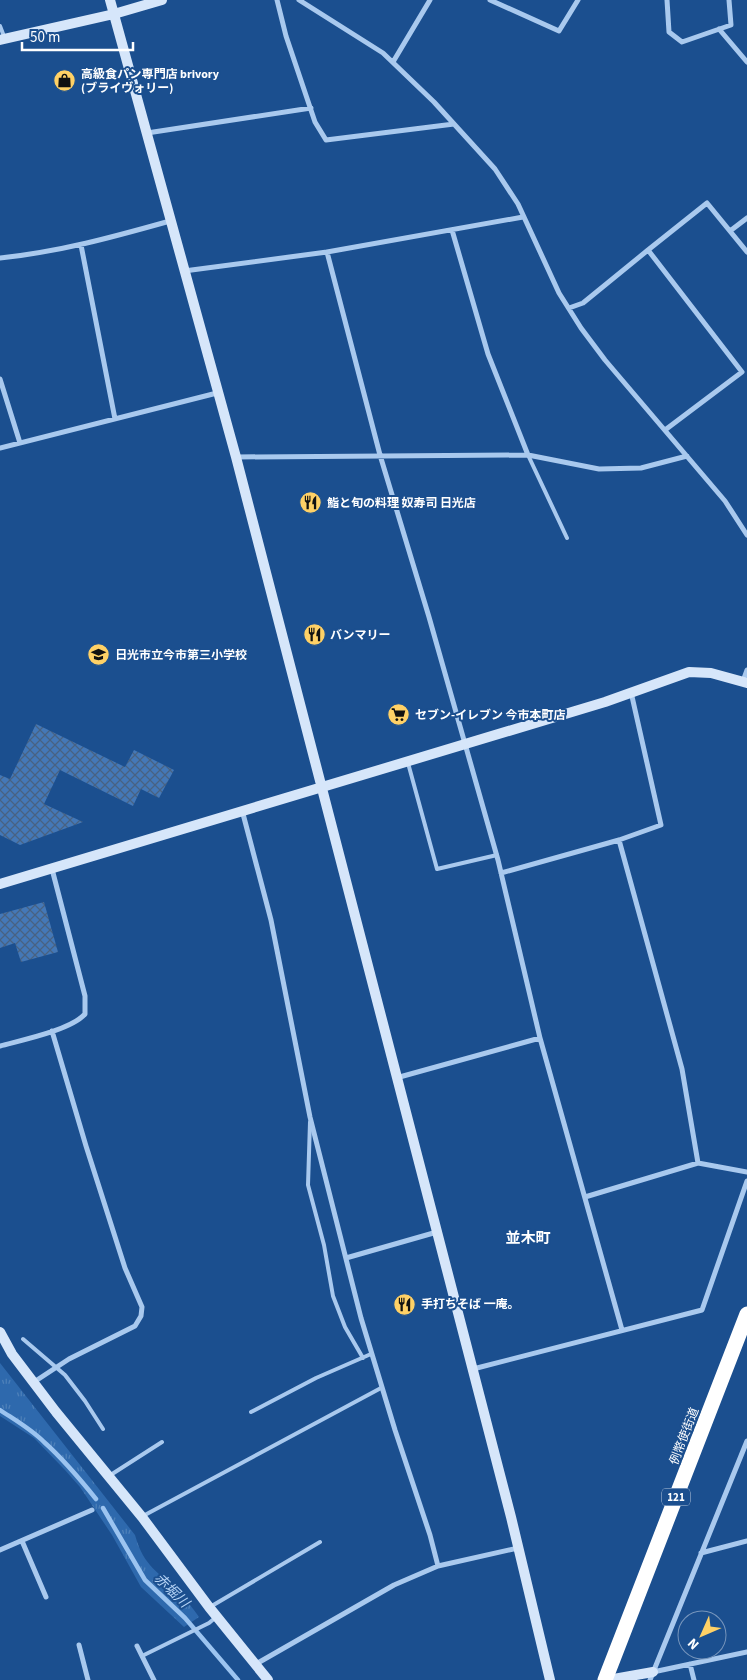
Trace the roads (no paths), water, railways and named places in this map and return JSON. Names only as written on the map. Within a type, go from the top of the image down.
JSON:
[{"type":"highway","name":"例幣使街道","points":[[606,1680],[747,1314]]},
{"type":"street","points":[[110,0],[236,457],[472,1368],[550,1680]]},
{"type":"street","points":[[3,40],[114,14],[162,0]]},
{"type":"street","points":[[277,0],[286,36],[315,122],[326,140],[454,124]]},
{"type":"street","points":[[299,0],[383,53],[454,124],[494,168],[518,204],[559,294],[581,328],[605,360],[725,501],[747,535]]},
{"type":"street","points":[[393,62],[430,0]]},
{"type":"street","points":[[490,0],[559,31],[578,0]]},
{"type":"street","points":[[666,0],[669,32],[682,42],[731,25],[729,0]]},
{"type":"street","points":[[719,29],[747,62]]},
{"type":"street","points":[[147,133],[311,108]]},
{"type":"street","points":[[569,308],[583,303],[708,203],[747,252]]},
{"type":"street","points":[[184,271],[327,252],[523,217]]},
{"type":"street","points":[[730,232],[747,218]]},
{"type":"street","points":[[0,258],[29,255],[81,245],[170,221]]},
{"type":"street","points":[[452,230],[488,354],[528,456]]},
{"type":"street","points":[[81,245],[115,419]]},
{"type":"street","points":[[648,250],[742,372],[665,430]]},
{"type":"street","points":[[327,252],[380,455],[466,744],[502,873],[540,1038],[622,1330]]},
{"type":"street","points":[[0,379],[20,443]]},
{"type":"street","points":[[0,448],[217,393]]},
{"type":"street","points":[[236,457],[380,455],[528,456],[599,469],[641,468],[687,456]]},
{"type":"street","points":[[0,884],[605,702],[689,672],[711,673],[745,682],[747,670]]},
{"type":"street","points":[[502,873],[619,840],[661,825],[631,692]]},
{"type":"street","points":[[242,810],[271,920],[310,1117],[361,1318],[430,1535],[438,1566]]},
{"type":"street","points":[[619,840],[682,1069],[698,1163]]},
{"type":"street","points":[[0,1046],[52,1031],[80,1020],[85,1014],[85,996],[52,869]]},
{"type":"street","points":[[34,1382],[56,1366],[135,1326],[141,1316],[142,1307],[125,1268],[52,1031]]},
{"type":"street","points":[[396,1078],[540,1038]]},
{"type":"street","points":[[585,1197],[698,1163],[747,1172]]},
{"type":"street","points":[[472,1368],[702,1310],[747,1181]]},
{"type":"street","points":[[346,1258],[437,1232]]},
{"type":"street","points":[[0,1332],[12,1354],[142,1517],[268,1680]]},
{"type":"street","points":[[651,1676],[747,1441]]},
{"type":"street","points":[[0,1550],[92,1510]]},
{"type":"street","points":[[22,1541],[46,1597]]},
{"type":"street","points":[[701,1553],[747,1541]]},
{"type":"street","points":[[256,1664],[394,1585],[438,1566],[518,1548]]},
{"type":"street","points":[[79,1644],[88,1680]]},
{"type":"street","points":[[137,1646],[154,1680]]},
{"type":"street","points":[[606,1680],[651,1676],[690,1664],[747,1652]]},
{"type":"street","points":[[690,1664],[694,1680]]},
{"type":"lane","points":[[0,26],[3,40]]},
{"type":"lane","points":[[528,456],[568,538]]},
{"type":"lane","points":[[407,761],[437,869],[497,855]]},
{"type":"lane","points":[[310,1117],[308,1185],[324,1245],[333,1296],[345,1327],[363,1358]]},
{"type":"lane","points":[[23,1339],[56,1366],[85,1401],[103,1429]]},
{"type":"lane","points":[[251,1412],[316,1378],[371,1354]]},
{"type":"lane","points":[[142,1517],[382,1388]]},
{"type":"lane","points":[[109,1476],[162,1442]]},
{"type":"lane","points":[[210,1607],[320,1542]]},
{"type":"lane","points":[[142,1656],[208,1623],[218,1616]]},
{"type":"waterway","name":"赤堀川","points":[[0,1410],[39,1437],[65,1462],[96,1499]]},
{"type":"waterway","name":"赤堀川","points":[[103,1508],[145,1580],[185,1618],[238,1680]]},
{"type":"place","name":"高級食パン専門店 brivory (ブライヴォリー)","points":[[65,81]]},
{"type":"place","name":"鮨と旬の料理 奴寿司 日光店","points":[[311,503]]},
{"type":"place","name":"バンマリー","points":[[314,635]]},
{"type":"place","name":"日光市立今市第三小学校","points":[[99,655]]},
{"type":"place","name":"セブン-イレブン 今市本町店","points":[[399,715]]},
{"type":"place","name":"手打ちそば 一庵。","points":[[405,1304]]},
{"type":"district","name":"並木町","points":[[528,1238]]}]
